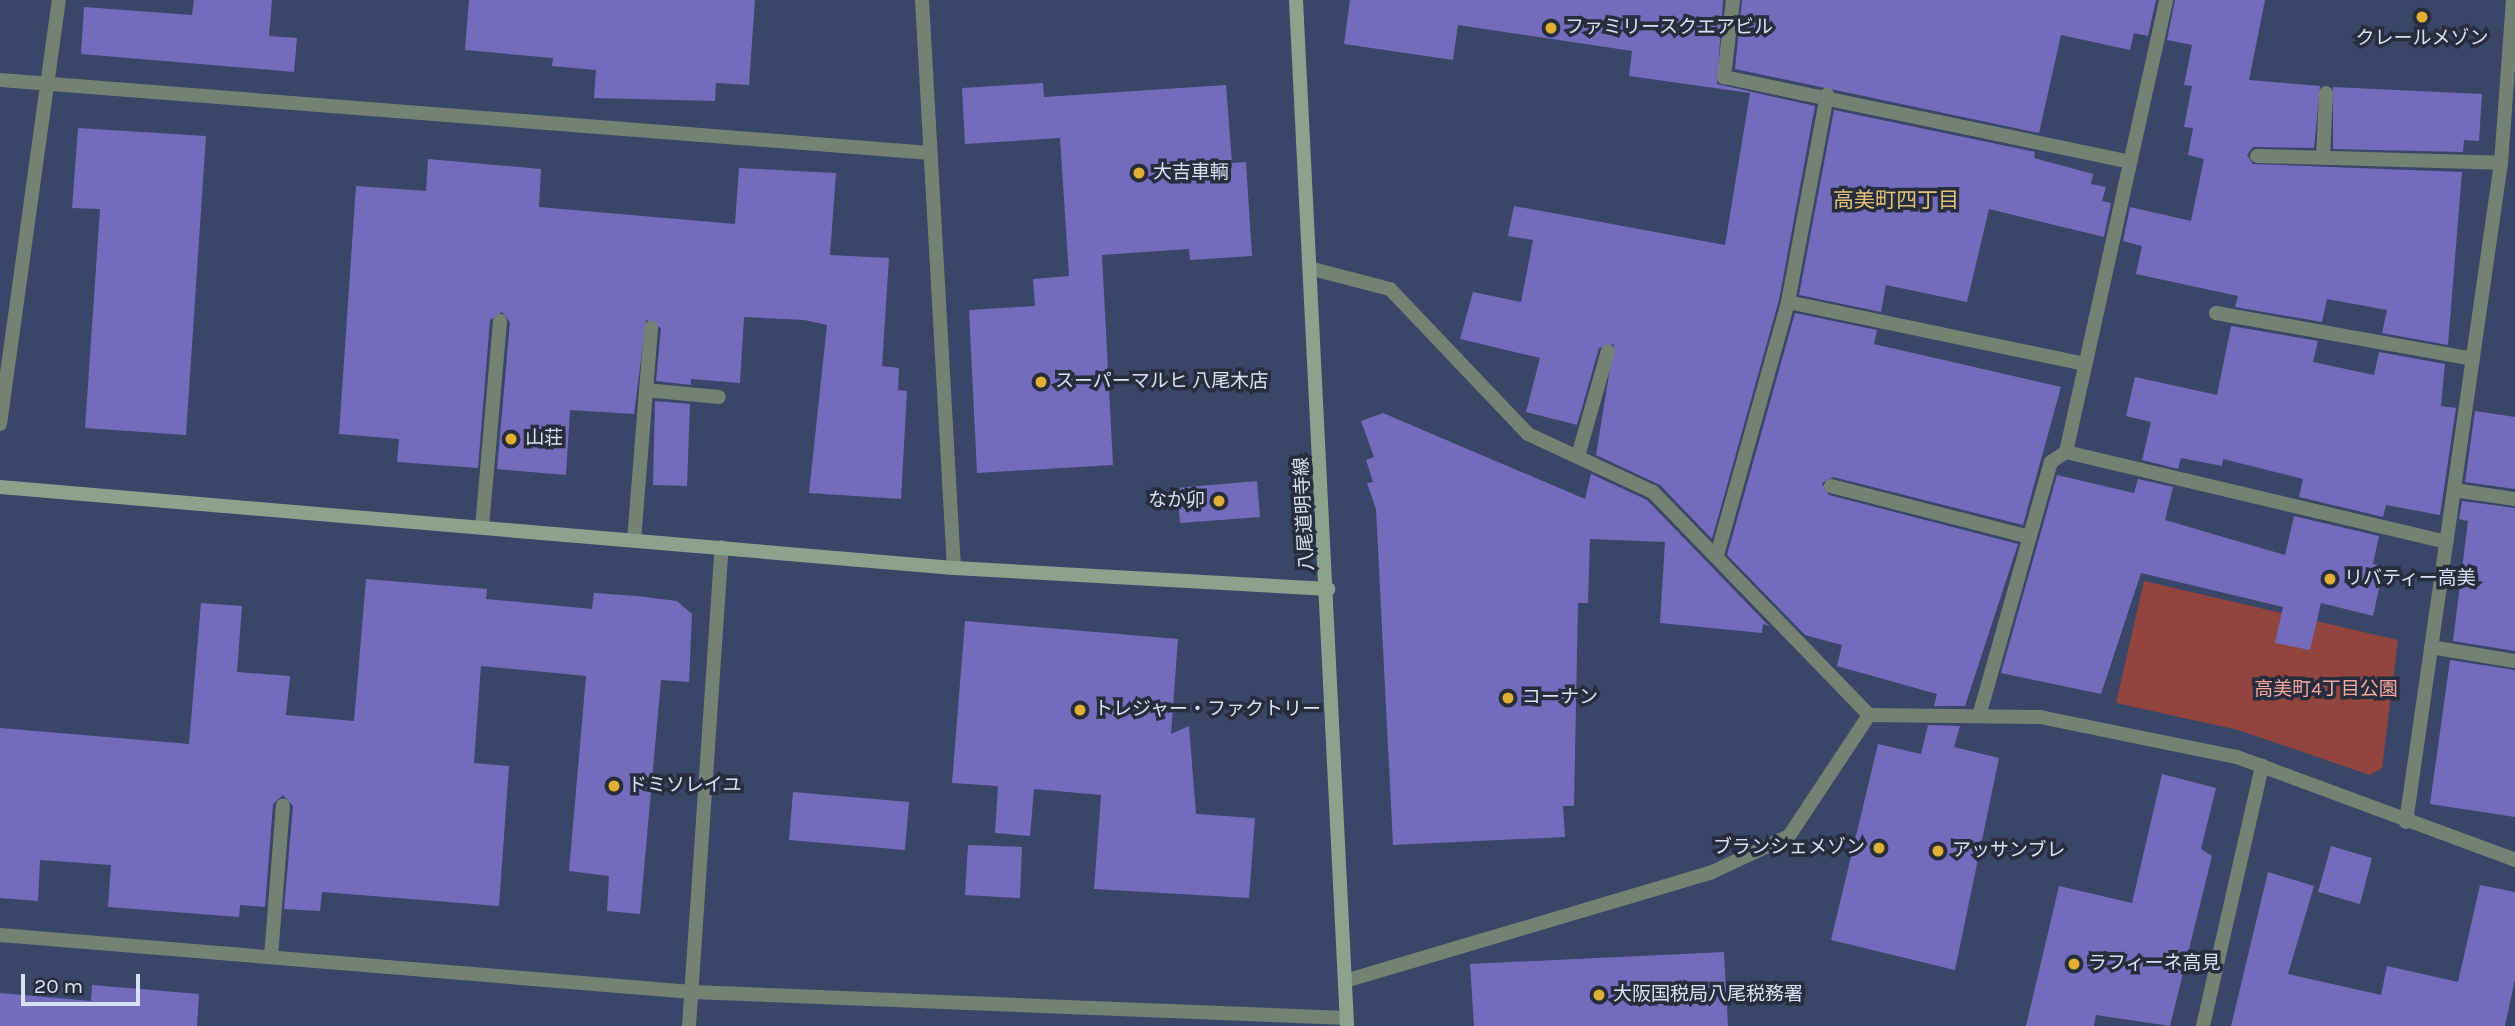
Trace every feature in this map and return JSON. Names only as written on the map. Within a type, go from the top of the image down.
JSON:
[{"type":"street","points":[[0,424],[50,84],[59,0]]},
{"type":"street","points":[[922,0],[954,568]]},
{"type":"street","name":"八尾道明寺線","points":[[1296,0],[1313,269],[1347,1022]]},
{"type":"street","points":[[1733,0],[1724,77],[1827,95],[2130,162]]},
{"type":"street","points":[[1979,716],[2052,462],[2066,452],[2166,0]]},
{"type":"street","points":[[2406,822],[2501,163],[2513,0]]},
{"type":"street","points":[[0,79],[930,153]]},
{"type":"street","points":[[2323,157],[2326,93]]},
{"type":"street","points":[[1717,555],[1788,302],[1827,95]]},
{"type":"street","points":[[2257,156],[2501,163]]},
{"type":"street","points":[[1313,269],[1390,289],[1528,434],[1653,492],[1717,555],[1797,647],[1869,715],[2040,717],[2262,766],[2406,822],[2515,860]]},
{"type":"street","points":[[1788,302],[2086,364]]},
{"type":"street","points":[[2216,313],[2473,359]]},
{"type":"street","points":[[482,527],[500,321]]},
{"type":"street","points":[[634,540],[651,328]]},
{"type":"street","points":[[1578,456],[1608,351]]},
{"type":"street","points":[[646,390],[719,397]]},
{"type":"street","points":[[2066,452],[2446,542]]},
{"type":"street","points":[[1831,486],[2030,537]]},
{"type":"street","points":[[0,487],[954,568],[1328,589]]},
{"type":"street","points":[[2454,490],[2515,499]]},
{"type":"street","points":[[689,1026],[722,547]]},
{"type":"street","points":[[2431,647],[2515,661]]},
{"type":"street","points":[[1345,981],[1710,873],[1789,836],[1869,715]]},
{"type":"street","points":[[2203,1026],[2262,766]]},
{"type":"street","points":[[271,957],[283,805]]},
{"type":"street","points":[[0,935],[692,992],[1347,1022]]},
{"type":"green space","name":"高美町4丁目公園","points":[[2144,581],[2398,640],[2382,768],[2370,775],[2238,730],[2116,703]]},
{"type":"building","points":[[194,0],[272,0],[269,36],[297,38],[294,72],[81,54],[84,7],[192,15]]},
{"type":"building","points":[[469,0],[755,0],[749,85],[716,83],[715,101],[594,98],[596,70],[552,66],[553,58],[465,50]]},
{"type":"building","points":[[1350,0],[1723,0],[1717,84],[1815,106],[1779,300],[1712,539],[1660,485],[1596,455],[1614,344],[1599,348],[1577,425],[1526,412],[1540,358],[1460,339],[1473,292],[1521,302],[1533,240],[1508,236],[1514,206],[1725,245],[1750,93],[1629,76],[1632,51],[1458,25],[1453,60],[1344,44]]},
{"type":"building","points":[[1742,0],[2156,0],[2148,36],[2134,33],[2130,50],[2061,35],[2039,133],[1735,69]]},
{"type":"building","points":[[2175,0],[2265,0],[2249,80],[2320,86],[2314,148],[2253,147],[2247,155],[2253,164],[2462,172],[2448,345],[2382,333],[2387,310],[2327,299],[2322,322],[2235,307],[2238,296],[2136,274],[2142,246],[2123,241],[2130,207],[2191,221],[2204,159],[2188,155],[2193,128],[2184,127],[2192,86],[2184,85],[2192,45],[2167,40]]},
{"type":"building","points":[[1043,83],[1044,97],[1226,85],[1232,163],[1246,162],[1252,256],[1190,260],[1189,249],[1102,255],[1113,465],[977,473],[969,310],[1035,306],[1033,279],[1069,276],[1060,138],[965,144],[962,88]]},
{"type":"building","points":[[2333,87],[2482,94],[2479,141],[2464,140],[2463,152],[2333,149]]},
{"type":"building","points":[[1834,110],[2035,152],[2034,158],[2093,174],[2091,184],[2106,187],[2102,201],[2111,203],[2104,237],[1989,209],[1967,302],[1886,285],[1881,312],[1799,295]]},
{"type":"building","points":[[78,128],[206,136],[186,435],[85,428],[100,209],[72,208]]},
{"type":"building","points":[[428,159],[541,169],[539,207],[735,224],[739,168],[836,173],[830,255],[889,258],[882,366],[899,368],[898,390],[907,391],[901,499],[809,493],[827,325],[804,320],[744,317],[740,383],[691,379],[691,385],[656,381],[661,328],[646,320],[634,414],[570,410],[566,475],[497,469],[510,322],[502,312],[490,320],[478,468],[397,462],[399,439],[339,434],[356,186],[426,191]]},
{"type":"building","points":[[1795,313],[1877,330],[1874,344],[2061,387],[2023,525],[1833,477],[1822,483],[1829,495],[2018,544],[1965,706],[1934,706],[1937,694],[1837,666],[1842,645],[1805,635],[1727,555]]},
{"type":"building","points":[[2231,326],[2318,341],[2313,362],[2374,375],[2379,352],[2445,364],[2441,406],[2456,408],[2440,515],[2386,505],[2383,517],[2299,497],[2303,479],[2223,459],[2222,466],[2181,458],[2178,469],[2142,460],[2151,422],[2126,416],[2135,377],[2217,395]]},
{"type":"building","points":[[655,401],[690,404],[687,486],[653,485]]},
{"type":"building","points":[[2475,411],[2515,417],[2515,489],[2465,482]]},
{"type":"building","points":[[1383,413],[1585,499],[1591,474],[1647,500],[1769,626],[1763,624],[1762,633],[1660,623],[1665,542],[1590,539],[1588,603],[1578,603],[1574,806],[1563,806],[1565,837],[1393,845],[1376,509],[1367,483],[1373,482],[1366,460],[1374,457],[1361,421]]},
{"type":"building","points":[[2057,475],[2134,493],[2138,479],[2173,487],[2165,520],[2285,555],[2294,516],[2379,536],[2373,564],[2384,566],[2373,616],[2321,603],[2310,650],[2275,643],[2283,607],[2141,573],[2101,694],[2001,673]]},
{"type":"building","points":[[1257,481],[1260,517],[1180,523],[1177,488]]},
{"type":"building","points":[[2462,501],[2515,508],[2515,651],[2453,641],[2468,521],[2459,519]]},
{"type":"building","points":[[366,579],[487,589],[486,599],[592,609],[594,593],[637,596],[677,601],[692,614],[689,682],[661,680],[640,914],[607,911],[609,876],[569,871],[586,676],[481,666],[474,763],[509,766],[499,906],[322,892],[320,911],[284,909],[293,806],[283,795],[273,804],[265,907],[240,905],[239,917],[108,907],[111,865],[40,860],[38,901],[0,898],[0,728],[189,744],[201,603],[242,606],[237,672],[290,676],[286,715],[354,721]]},
{"type":"building","points":[[965,621],[1178,639],[1171,734],[1189,726],[1196,814],[1255,818],[1249,898],[1094,889],[1101,795],[1034,789],[1030,836],[995,833],[998,786],[952,783]]},
{"type":"building","points":[[2450,660],[2515,670],[2515,817],[2430,804]]},
{"type":"building","points":[[1928,725],[1960,726],[1954,747],[1999,758],[1955,970],[1831,940],[1878,744],[1921,754]]},
{"type":"building","points":[[2162,774],[2216,788],[2201,849],[2212,856],[2170,1026],[2096,1015],[2094,1026],[2026,1026],[2059,886],[2132,903]]},
{"type":"building","points":[[793,792],[909,802],[905,850],[789,840]]},
{"type":"building","points":[[968,845],[1022,847],[1020,898],[965,895]]},
{"type":"building","points":[[2331,846],[2372,858],[2360,904],[2318,892]]},
{"type":"building","points":[[2268,872],[2314,886],[2288,974],[2381,995],[2387,966],[2458,982],[2480,885],[2515,892],[2515,979],[2505,1026],[2231,1026]]},
{"type":"building","name":"大阪国税局八尾税務署","points":[[1724,952],[1728,1026],[1474,1026],[1470,964]]},
{"type":"building","points":[[92,985],[199,994],[197,1026],[0,1026],[0,993],[91,1001]]},
{"type":"place","name":"クレールメゾン","points":[[2422,17]]},
{"type":"place","name":"ファミリースクエアビル","points":[[1551,28]]},
{"type":"place","name":"大吉車輌","points":[[1139,173]]},
{"type":"place","name":"スーパーマルヒ 八尾木店","points":[[1041,382]]},
{"type":"place","name":"山荘","points":[[511,439]]},
{"type":"place","name":"なか卯","points":[[1219,501]]},
{"type":"place","name":"リバティー高美","points":[[2330,579]]},
{"type":"place","name":"コーナン","points":[[1508,698]]},
{"type":"place","name":"トレジャー・ファクトリー","points":[[1080,710]]},
{"type":"place","name":"ドミソレイユ","points":[[614,786]]},
{"type":"place","name":"ブランシェメゾン","points":[[1879,848]]},
{"type":"place","name":"アッサンブレ","points":[[1938,851]]},
{"type":"place","name":"ラフィーネ高見","points":[[2074,964]]},
{"type":"place","name":"大阪国税局八尾税務署","points":[[1599,995]]},
{"type":"district","name":"高美町四丁目","points":[[1896,200]]}]
